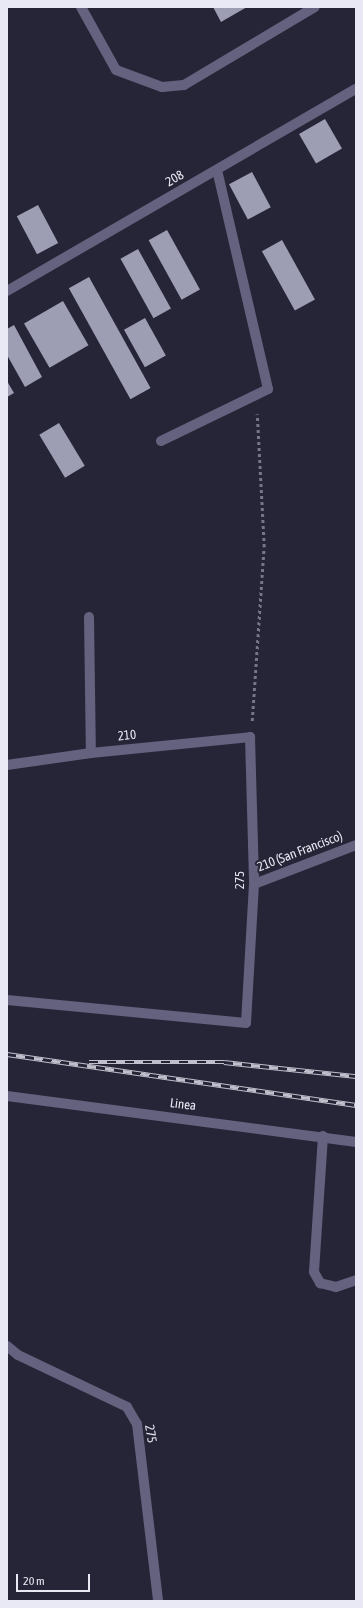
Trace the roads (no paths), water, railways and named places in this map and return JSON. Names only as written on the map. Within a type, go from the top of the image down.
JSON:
[{"type":"street","points":[[81,7],[116,70],[162,87],[184,85],[315,7]]},
{"type":"street","name":"208","points":[[7,291],[356,89]]},
{"type":"street","points":[[161,441],[268,389],[217,170]]},
{"type":"street","points":[[89,617],[91,753]]},
{"type":"street","name":"210","points":[[7,765],[91,753],[250,737]]},
{"type":"street","name":"275","points":[[7,1000],[246,1023],[254,884],[250,737]]},
{"type":"street","name":"210 (San Francisco)","points":[[254,884],[356,845]]},
{"type":"street","name":"Linea","points":[[7,1096],[323,1136],[356,1142]]},
{"type":"street","points":[[323,1136],[314,1272],[320,1283],[336,1287],[356,1280]]},
{"type":"street","name":"275","points":[[7,1346],[18,1355],[127,1407],[137,1424],[158,1601]]},
{"type":"railway","points":[[7,1054],[356,1105]]},
{"type":"railway","points":[[89,1062],[224,1062],[356,1076]]}]
